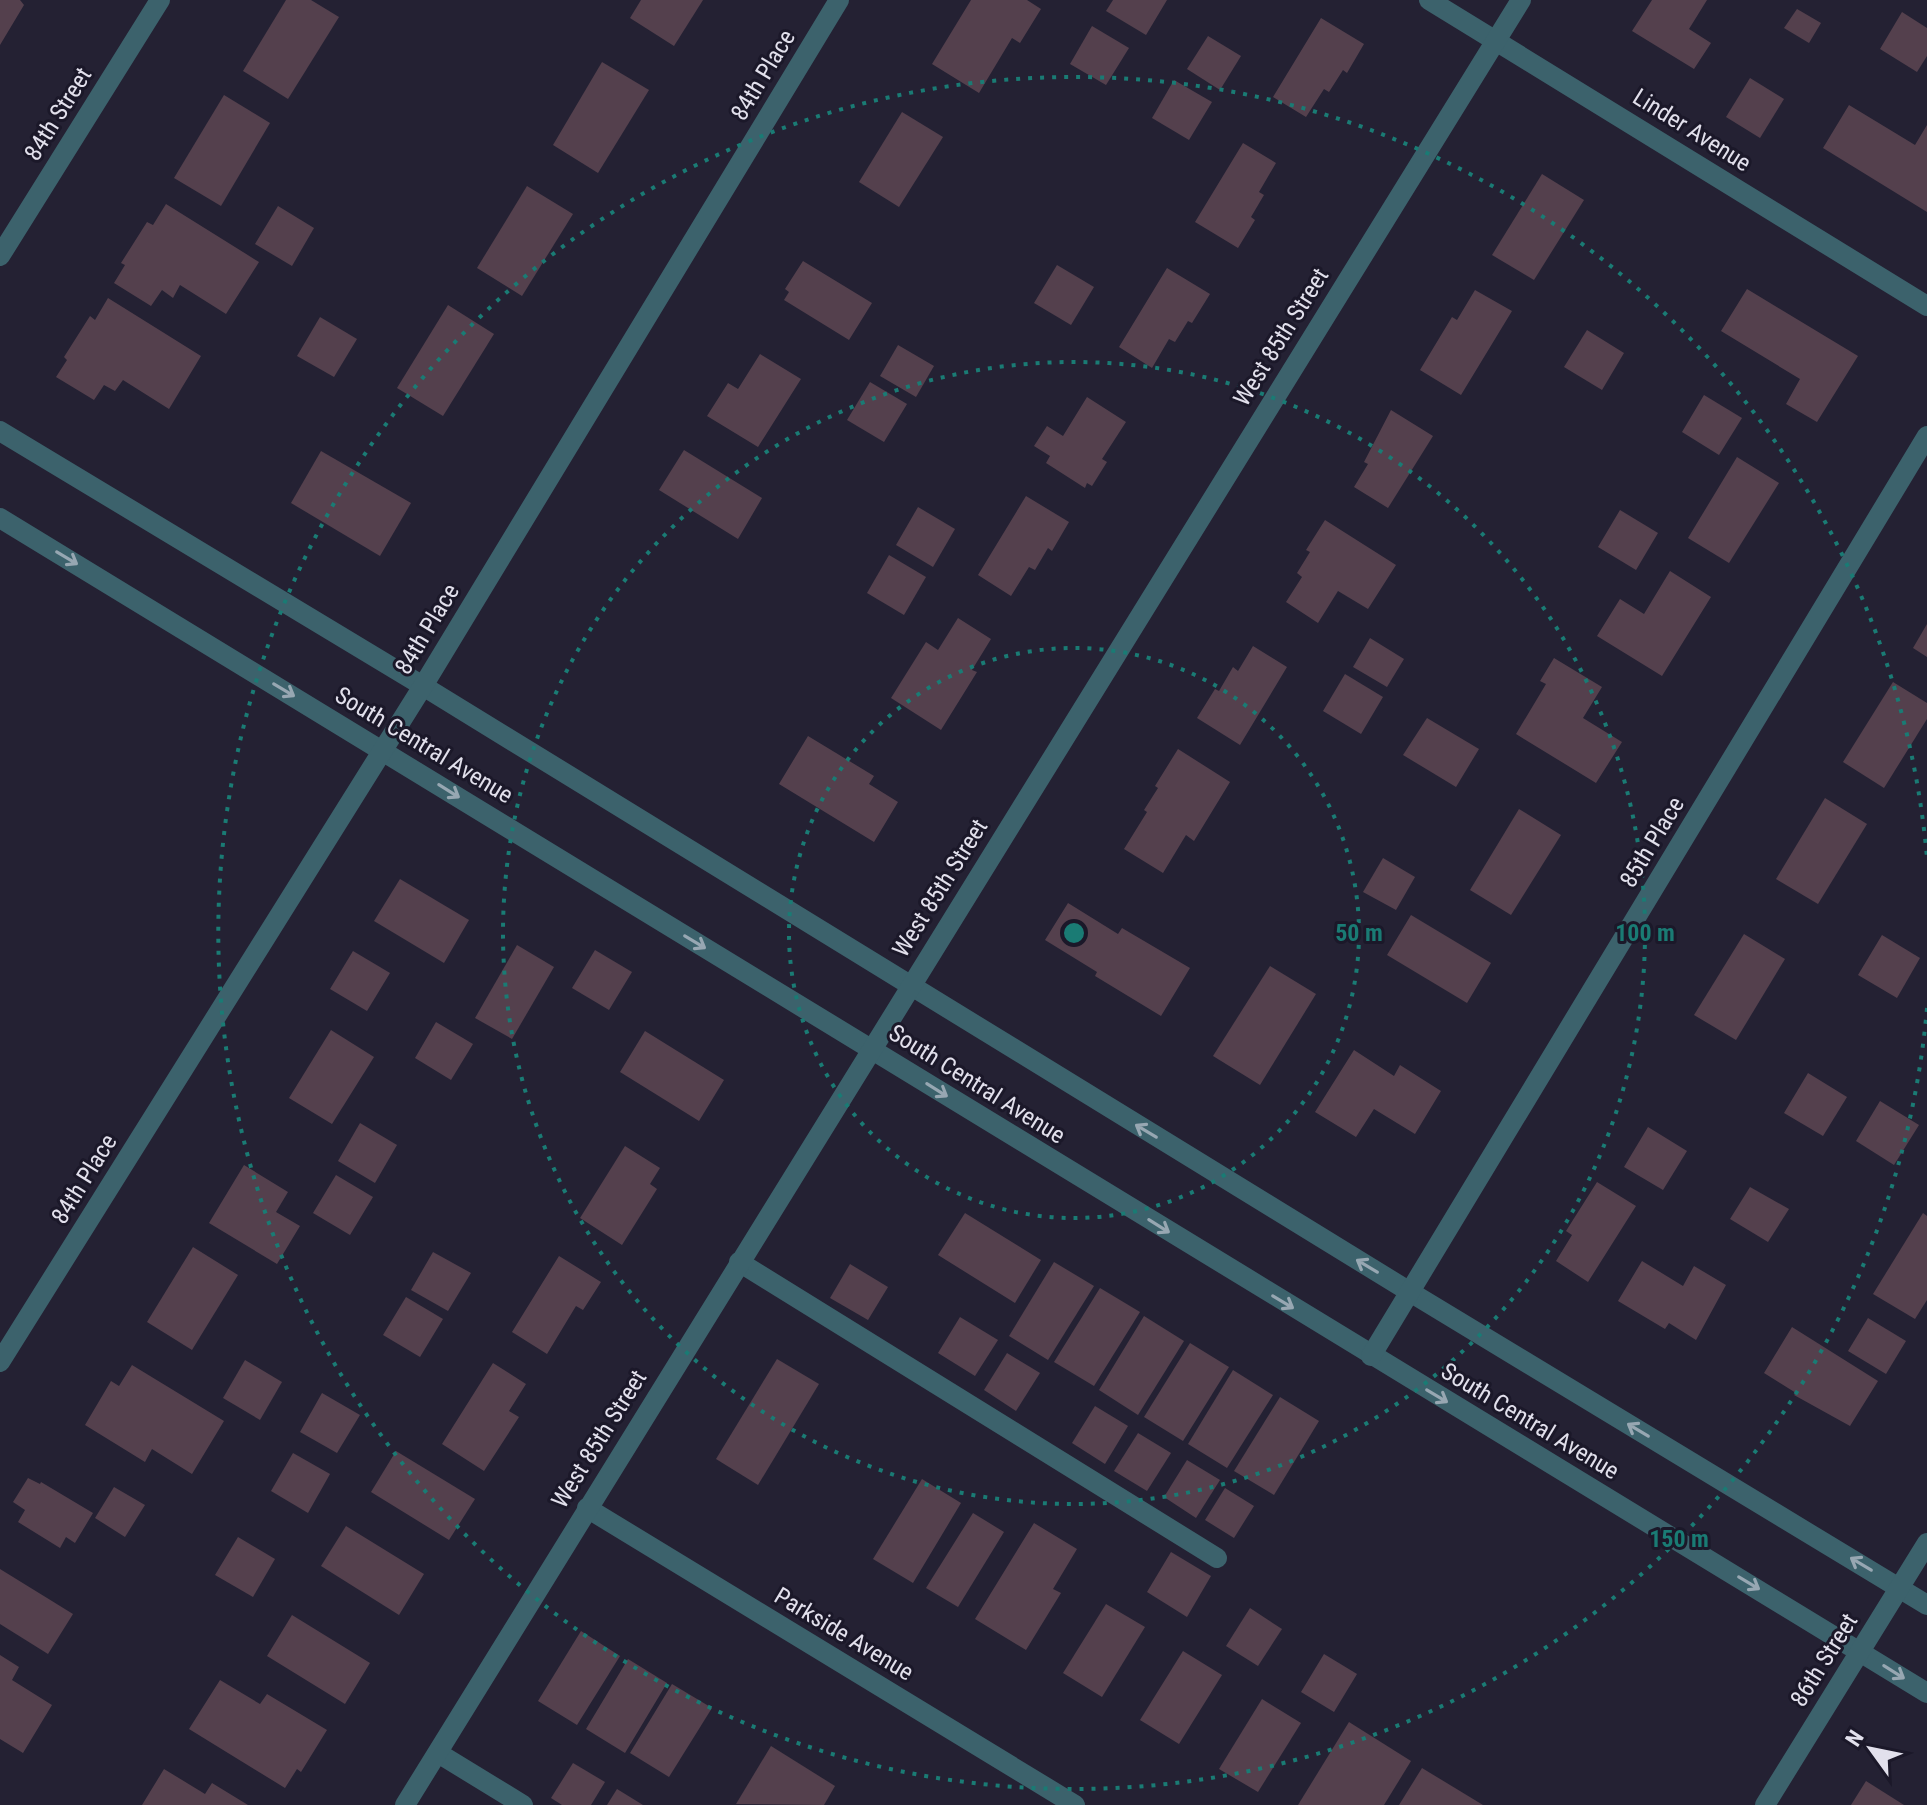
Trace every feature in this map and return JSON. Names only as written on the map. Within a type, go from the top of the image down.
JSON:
[{"type":"street","name":"84th Street","points":[[0,256],[160,0]]},
{"type":"street","name":"84th Place","points":[[0,1362],[423,686],[839,0]]},
{"type":"street","name":"Linder Avenue","points":[[1429,0],[1927,306]]},
{"type":"street","name":"West 85th Street","points":[[405,1805],[1521,0]]},
{"type":"street","name":"South Central Avenue","points":[[0,431],[1927,1605]]},
{"type":"street","name":"85th Place","points":[[1371,1356],[1927,436]]},
{"type":"street","name":"South Central Avenue","points":[[0,518],[1927,1693]]},
{"type":"street","points":[[739,1262],[1217,1558]]},
{"type":"street","name":"Parkside Avenue","points":[[587,1508],[1075,1805]]},
{"type":"street","name":"86th Street","points":[[1765,1805],[1927,1543]]},
{"type":"street","points":[[438,1753],[523,1805]]},
{"type":"building","points":[[0,0],[20,0],[24,5],[0,45]]},
{"type":"building","points":[[286,0],[311,0],[339,17],[288,99],[243,71]]},
{"type":"building","points":[[641,0],[703,0],[674,46],[630,18]]},
{"type":"building","points":[[971,0],[1027,0],[1041,9],[1020,43],[1012,38],[979,93],[932,64]]},
{"type":"building","points":[[1113,0],[1167,0],[1146,35],[1106,11]]},
{"type":"building","points":[[1652,0],[1707,0],[1689,29],[1711,43],[1694,69],[1632,31]]},
{"type":"building","points":[[1797,9],[1821,23],[1809,43],[1784,28]]},
{"type":"building","points":[[1902,12],[1927,28],[1927,56],[1917,72],[1880,49]]},
{"type":"building","points":[[1321,18],[1364,44],[1347,73],[1343,70],[1329,92],[1324,89],[1306,117],[1273,97]]},
{"type":"building","points":[[1092,26],[1129,48],[1106,85],[1070,64]]},
{"type":"building","points":[[1208,36],[1241,56],[1220,90],[1187,69]]},
{"type":"building","points":[[602,62],[649,90],[598,173],[553,145]]},
{"type":"building","points":[[1750,78],[1784,99],[1760,138],[1726,117]]},
{"type":"building","points":[[1174,80],[1212,102],[1189,140],[1152,118]]},
{"type":"building","points":[[224,95],[270,123],[221,206],[174,178]]},
{"type":"building","points":[[1849,105],[1915,145],[1927,125],[1927,212],[1823,148]]},
{"type":"building","points":[[902,112],[943,137],[899,207],[859,182]]},
{"type":"building","points":[[1243,143],[1276,163],[1259,192],[1264,195],[1251,217],[1255,220],[1238,248],[1195,222]]},
{"type":"building","points":[[1542,174],[1584,200],[1534,280],[1492,255]]},
{"type":"building","points":[[527,186],[573,214],[522,296],[477,268]]},
{"type":"building","points":[[166,204],[259,262],[226,314],[180,285],[173,298],[162,290],[151,306],[114,283],[125,265],[121,263],[147,222],[153,225]]},
{"type":"building","points":[[278,206],[314,228],[292,266],[255,244]]},
{"type":"building","points":[[803,261],[872,303],[849,340],[784,300],[789,292],[785,289]]},
{"type":"building","points":[[1057,265],[1094,287],[1071,325],[1034,303]]},
{"type":"building","points":[[1167,268],[1210,294],[1192,323],[1188,321],[1175,342],[1169,339],[1152,368],[1119,347]]},
{"type":"building","points":[[1747,289],[1858,356],[1817,422],[1786,404],[1800,379],[1721,331]]},
{"type":"building","points":[[1475,290],[1512,311],[1461,395],[1420,370],[1452,317],[1457,320]]},
{"type":"building","points":[[108,298],[201,356],[169,409],[123,380],[115,391],[104,385],[94,400],[56,377],[67,360],[64,357],[90,316],[95,320]]},
{"type":"building","points":[[448,305],[494,334],[443,416],[397,388]]},
{"type":"building","points":[[320,317],[357,339],[334,377],[297,356]]},
{"type":"building","points":[[1587,330],[1624,353],[1602,390],[1564,367]]},
{"type":"building","points":[[898,345],[934,366],[916,397],[880,376]]},
{"type":"building","points":[[760,354],[801,379],[758,447],[707,416],[728,383],[738,389]]},
{"type":"building","points":[[870,382],[907,404],[884,442],[847,420]]},
{"type":"building","points":[[1704,395],[1742,418],[1719,455],[1682,432]]},
{"type":"building","points":[[1087,397],[1126,422],[1102,459],[1107,462],[1092,486],[1087,483],[1085,488],[1046,463],[1050,456],[1034,446],[1047,426],[1063,436]]},
{"type":"building","points":[[1391,410],[1433,436],[1388,508],[1354,487],[1368,464],[1364,462]]},
{"type":"building","points":[[684,450],[762,498],[738,539],[659,490]]},
{"type":"building","points":[[321,451],[411,503],[380,556],[291,503]]},
{"type":"building","points":[[1737,457],[1779,483],[1729,563],[1688,538]]},
{"type":"building","points":[[1026,496],[1069,522],[1052,551],[1048,548],[1035,570],[1029,567],[1011,596],[978,575]]},
{"type":"building","points":[[918,507],[955,529],[933,567],[896,545]]},
{"type":"building","points":[[1620,510],[1658,533],[1636,570],[1598,547]]},
{"type":"building","points":[[1325,520],[1396,565],[1368,609],[1338,591],[1318,623],[1286,602],[1302,577],[1297,573],[1310,552],[1306,550]]},
{"type":"building","points":[[889,555],[926,577],[904,615],[867,593]]},
{"type":"building","points":[[1670,571],[1711,597],[1662,676],[1597,636],[1620,599],[1644,614]]},
{"type":"building","points":[[958,618],[991,639],[972,670],[977,672],[941,730],[891,698],[926,642],[938,650]]},
{"type":"building","points":[[1927,624],[1927,657],[1913,648]]},
{"type":"building","points":[[1370,638],[1404,659],[1387,687],[1353,667]]},
{"type":"building","points":[[1253,646],[1287,667],[1240,745],[1197,718],[1215,689],[1219,691],[1233,667],[1238,671]]},
{"type":"building","points":[[1554,658],[1602,687],[1583,718],[1622,742],[1596,783],[1516,734],[1546,684],[1540,681]]},
{"type":"building","points":[[1345,674],[1383,697],[1361,734],[1323,711]]},
{"type":"building","points":[[1893,682],[1927,703],[1927,719],[1884,788],[1843,762]]},
{"type":"building","points":[[1427,718],[1479,749],[1456,787],[1403,755]]},
{"type":"building","points":[[808,736],[874,776],[869,784],[898,802],[874,842],[779,784]]},
{"type":"building","points":[[1178,749],[1230,782],[1194,841],[1186,835],[1163,873],[1124,849],[1147,812],[1144,810],[1158,788],[1155,786]]},
{"type":"building","points":[[1825,798],[1867,824],[1818,904],[1776,879]]},
{"type":"building","points":[[1519,809],[1561,835],[1511,915],[1470,890]]},
{"type":"building","points":[[1383,858],[1415,877],[1396,910],[1363,892]]},
{"type":"building","points":[[400,879],[469,920],[444,963],[374,921]]},
{"type":"building","points":[[1068,903],[1118,934],[1122,928],[1190,968],[1161,1016],[1095,976],[1097,972],[1045,940]]},
{"type":"building","points":[[1411,915],[1491,963],[1467,1003],[1387,955]]},
{"type":"building","points":[[1744,934],[1785,959],[1736,1040],[1694,1015]]},
{"type":"building","points":[[1882,935],[1920,958],[1897,998],[1858,975]]},
{"type":"building","points":[[517,945],[554,967],[512,1039],[475,1018]]},
{"type":"building","points":[[595,950],[632,972],[609,1010],[572,988]]},
{"type":"building","points":[[353,951],[390,973],[367,1011],[330,989]]},
{"type":"building","points":[[1270,966],[1316,994],[1260,1085],[1213,1056]]},
{"type":"building","points":[[436,1022],[473,1044],[451,1080],[415,1058]]},
{"type":"building","points":[[331,1030],[374,1057],[332,1124],[289,1098]]},
{"type":"building","points":[[645,1031],[724,1080],[699,1121],[620,1072]]},
{"type":"building","points":[[1354,1050],[1394,1076],[1400,1065],[1441,1091],[1415,1134],[1374,1109],[1356,1137],[1315,1112]]},
{"type":"building","points":[[1808,1073],[1847,1097],[1823,1136],[1784,1113]]},
{"type":"building","points":[[1880,1101],[1919,1125],[1894,1165],[1856,1141]]},
{"type":"building","points":[[360,1123],[397,1145],[375,1183],[338,1161]]},
{"type":"building","points":[[1648,1127],[1687,1151],[1663,1190],[1624,1167]]},
{"type":"building","points":[[625,1146],[660,1168],[650,1184],[657,1189],[622,1245],[580,1218]]},
{"type":"building","points":[[244,1165],[288,1192],[276,1212],[300,1226],[277,1264],[209,1223]]},
{"type":"building","points":[[336,1175],[373,1197],[350,1235],[313,1213]]},
{"type":"building","points":[[1597,1182],[1636,1206],[1588,1282],[1556,1261],[1572,1235],[1566,1231]]},
{"type":"building","points":[[1750,1187],[1789,1209],[1768,1242],[1730,1219]]},
{"type":"building","points":[[965,1213],[1041,1260],[1015,1303],[938,1255]]},
{"type":"building","points":[[1923,1213],[1927,1216],[1927,1300],[1915,1319],[1873,1294]]},
{"type":"building","points":[[193,1247],[238,1275],[192,1350],[147,1322]]},
{"type":"building","points":[[433,1252],[471,1273],[448,1311],[411,1290]]},
{"type":"building","points":[[559,1256],[601,1282],[583,1310],[576,1306],[547,1354],[512,1332]]},
{"type":"building","points":[[1642,1261],[1683,1286],[1694,1266],[1726,1285],[1696,1340],[1669,1323],[1665,1329],[1618,1301]]},
{"type":"building","points":[[1054,1262],[1094,1286],[1048,1360],[1009,1336]]},
{"type":"building","points":[[850,1264],[888,1287],[868,1320],[830,1298]]},
{"type":"building","points":[[1100,1288],[1140,1312],[1094,1386],[1054,1362]]},
{"type":"building","points":[[406,1297],[443,1319],[420,1357],[383,1335]]},
{"type":"building","points":[[1144,1316],[1184,1341],[1138,1415],[1099,1390]]},
{"type":"building","points":[[960,1317],[998,1340],[975,1376],[938,1353]]},
{"type":"building","points":[[1868,1318],[1906,1341],[1886,1374],[1848,1351]]},
{"type":"building","points":[[1792,1327],[1878,1381],[1850,1426],[1794,1395],[1796,1393],[1764,1373]]},
{"type":"building","points":[[1190,1343],[1229,1367],[1183,1441],[1144,1417]]},
{"type":"building","points":[[1007,1353],[1040,1373],[1016,1411],[984,1390]]},
{"type":"building","points":[[777,1359],[819,1384],[758,1485],[716,1459]]},
{"type":"building","points":[[245,1360],[282,1382],[260,1420],[223,1398]]},
{"type":"building","points":[[493,1363],[526,1384],[509,1411],[519,1417],[484,1471],[442,1444]]},
{"type":"building","points":[[132,1365],[224,1421],[192,1474],[152,1449],[145,1462],[85,1425],[111,1381],[119,1386]]},
{"type":"building","points":[[1233,1370],[1273,1395],[1227,1468],[1188,1444]]},
{"type":"building","points":[[322,1393],[360,1415],[337,1453],[300,1432]]},
{"type":"building","points":[[1280,1397],[1319,1421],[1274,1495],[1234,1471]]},
{"type":"building","points":[[1095,1406],[1128,1426],[1105,1464],[1072,1443]]},
{"type":"building","points":[[1138,1433],[1171,1453],[1147,1491],[1114,1471]]},
{"type":"building","points":[[396,1451],[475,1499],[449,1540],[371,1492]]},
{"type":"building","points":[[293,1453],[330,1474],[308,1513],[271,1491]]},
{"type":"building","points":[[1187,1460],[1220,1480],[1196,1518],[1164,1497]]},
{"type":"building","points":[[28,1478],[41,1482],[93,1513],[75,1543],[66,1537],[60,1548],[18,1522],[25,1510],[13,1502]]},
{"type":"building","points":[[922,1479],[961,1503],[913,1583],[873,1559]]},
{"type":"building","points":[[114,1487],[145,1505],[125,1537],[95,1518]]},
{"type":"building","points":[[1225,1488],[1254,1506],[1234,1538],[1205,1520]]},
{"type":"building","points":[[973,1513],[1004,1532],[958,1607],[926,1588]]},
{"type":"building","points":[[1034,1523],[1077,1549],[1053,1589],[1061,1593],[1026,1650],[975,1619]]},
{"type":"building","points":[[346,1526],[424,1574],[399,1615],[321,1566]]},
{"type":"building","points":[[238,1537],[275,1559],[253,1597],[215,1575]]},
{"type":"building","points":[[1171,1552],[1211,1576],[1187,1617],[1147,1592]]},
{"type":"building","points":[[0,1569],[73,1614],[48,1654],[0,1624]]},
{"type":"building","points":[[1106,1604],[1145,1627],[1102,1697],[1063,1673]]},
{"type":"building","points":[[1250,1608],[1282,1629],[1258,1666],[1226,1646]]},
{"type":"building","points":[[292,1615],[370,1663],[345,1704],[267,1656]]},
{"type":"building","points":[[581,1631],[620,1656],[577,1725],[538,1701]]},
{"type":"building","points":[[1183,1651],[1222,1675],[1179,1744],[1140,1720]]},
{"type":"building","points":[[1324,1654],[1357,1674],[1334,1712],[1301,1692]]},
{"type":"building","points":[[0,1655],[19,1667],[12,1680],[52,1705],[23,1753],[0,1739]]},
{"type":"building","points":[[628,1659],[667,1683],[625,1753],[586,1729]]},
{"type":"building","points":[[220,1680],[260,1704],[267,1694],[327,1730],[301,1772],[297,1769],[285,1788],[189,1729]]},
{"type":"building","points":[[672,1684],[712,1708],[669,1777],[630,1753]]},
{"type":"building","points":[[1262,1699],[1301,1723],[1258,1792],[1219,1769]]},
{"type":"building","points":[[1349,1722],[1411,1761],[1384,1805],[1298,1805]]},
{"type":"building","points":[[771,1746],[835,1786],[824,1805],[736,1804]]},
{"type":"building","points":[[573,1763],[605,1782],[591,1805],[562,1805],[551,1798]]},
{"type":"building","points":[[1422,1768],[1483,1805],[1399,1805]]},
{"type":"building","points":[[164,1769],[205,1794],[212,1783],[248,1805],[142,1805]]},
{"type":"building","points":[[1866,1781],[1904,1805],[1851,1805]]},
{"type":"building","points":[[617,1789],[643,1805],[607,1805]]}]
